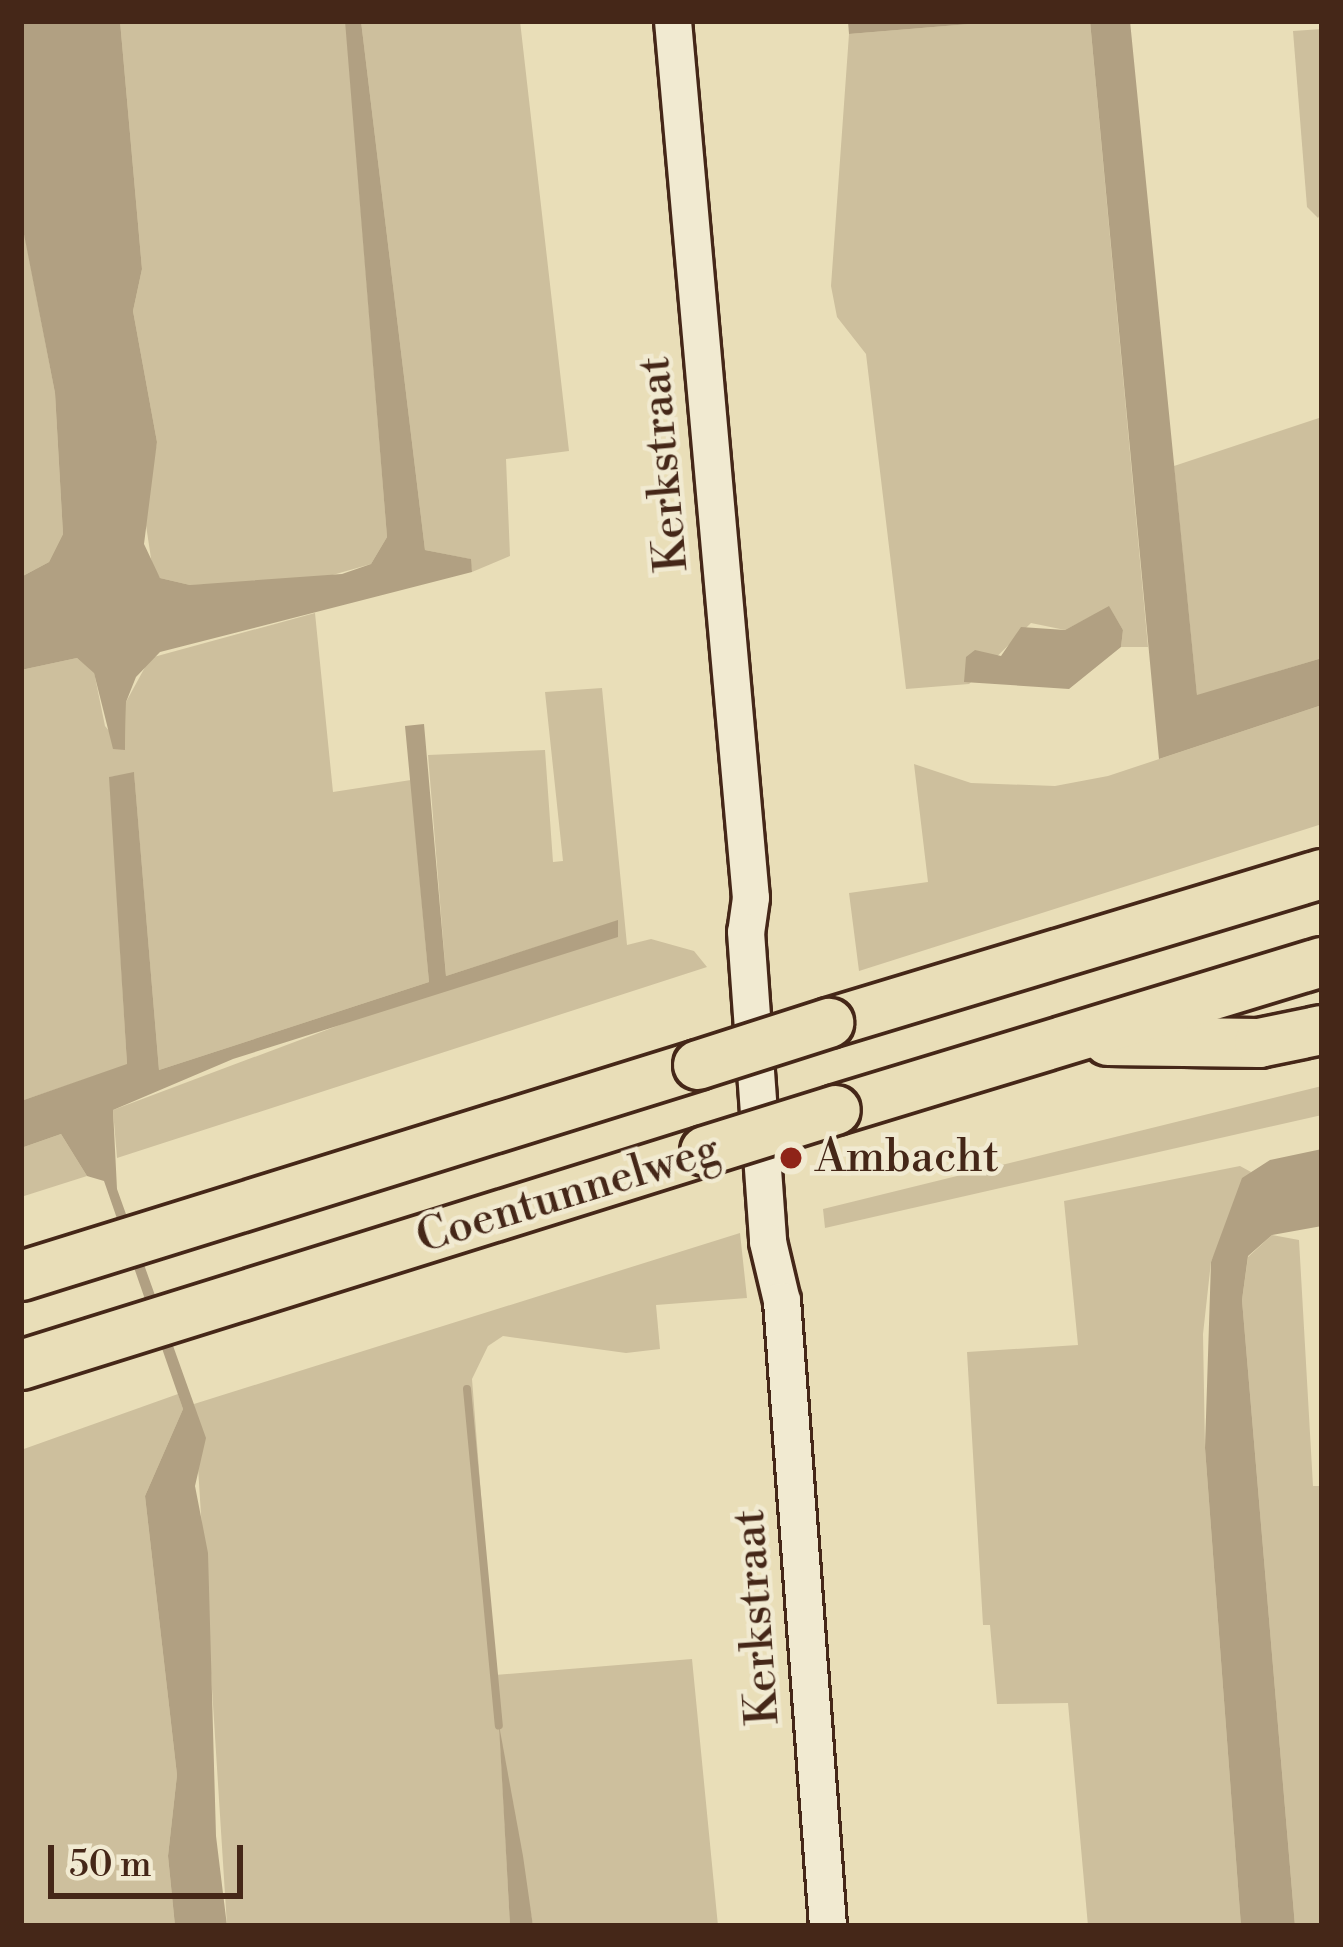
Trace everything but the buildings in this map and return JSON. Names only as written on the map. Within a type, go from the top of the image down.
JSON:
[{"type":"highway","points":[[1086,943],[1322,844]]},
{"type":"highway","name":"Coentunnelweg","points":[[21,1276],[1086,943],[1322,874]]},
{"type":"highway","name":"Coentunnelweg","points":[[21,1365],[1322,962]]},
{"type":"highway","points":[[1061,1040],[1259,1043],[1322,1030]]},
{"type":"street","name":"Kerkstraat","points":[[673,21],[752,898],[746,932],[768,1242],[782,1301],[828,1926]]},
{"type":"shaded area","points":[[21,21],[120,21],[142,269],[133,311],[157,442],[144,544],[160,578],[190,585],[342,574],[371,564],[387,537],[345,21],[361,21],[425,550],[471,559],[472,572],[160,652],[136,677],[126,702],[125,750],[113,749],[94,673],[77,658],[21,670],[21,577],[49,562],[63,534],[55,393],[21,219]]},
{"type":"shaded area","points":[[120,21],[346,24],[387,537],[371,564],[308,582],[190,585],[160,578],[152,565],[144,512],[157,442],[133,311],[142,269]]},
{"type":"shaded area","points":[[361,21],[520,21],[569,451],[506,459],[510,556],[472,572],[470,559],[425,550]]},
{"type":"shaded area","points":[[848,21],[1006,21],[849,34]]},
{"type":"shaded area","points":[[1006,21],[1090,21],[1148,647],[1121,647],[1123,630],[1109,607],[1065,630],[1031,623],[969,684],[906,689],[866,354],[837,317],[831,286],[849,34]]},
{"type":"shaded area","points":[[1090,21],[1130,21],[1197,695],[1322,658],[1322,705],[1159,759]]},
{"type":"shaded area","points":[[1322,29],[1322,211],[1318,218],[1307,207],[1293,31]]},
{"type":"shaded area","points":[[21,216],[55,393],[63,534],[49,562],[21,577]]},
{"type":"shaded area","points":[[1322,417],[1322,658],[1197,696],[1174,466]]},
{"type":"shaded area","points":[[1109,606],[1123,630],[1121,647],[1069,689],[964,682],[966,657],[975,650],[1001,656],[1021,627],[1065,630]]},
{"type":"shaded area","points":[[315,613],[333,792],[411,780],[429,982],[159,1070],[134,773],[110,777],[127,1065],[21,1101],[21,670],[77,658],[94,672],[105,726],[125,750],[126,702],[150,658]]},
{"type":"shaded area","points":[[602,688],[627,945],[651,939],[694,951],[707,967],[117,1158],[113,1110],[617,921],[446,976],[428,755],[545,750],[553,862],[563,861],[545,692]]},
{"type":"shaded area","points":[[1322,705],[1322,824],[859,971],[849,893],[928,882],[914,764],[971,783],[1055,786],[1108,776]]},
{"type":"shaded area","points":[[424,724],[446,976],[618,920],[618,937],[233,1059],[113,1110],[117,1189],[206,1438],[195,1486],[208,1553],[216,1836],[227,1926],[175,1926],[168,1856],[177,1775],[145,1496],[183,1409],[104,1181],[87,1176],[61,1134],[21,1148],[21,1101],[127,1064],[109,777],[134,772],[159,1070],[429,982],[405,726]]},
{"type":"shaded area","points":[[1322,1086],[1322,1115],[825,1228],[823,1209]]},
{"type":"shaded area","points":[[61,1134],[87,1176],[21,1197],[21,1148]]},
{"type":"shaded area","points":[[1322,1149],[1322,1226],[1272,1235],[1248,1256],[1242,1300],[1295,1926],[1241,1926],[1205,1448],[1211,1262],[1242,1178],[1270,1160]]},
{"type":"shaded area","points":[[1240,1166],[1251,1172],[1211,1262],[1203,1334],[1205,1448],[1241,1926],[1088,1926],[1068,1703],[997,1704],[990,1625],[983,1625],[967,1352],[1078,1345],[1064,1201]]},
{"type":"shaded area","points":[[740,1233],[747,1298],[656,1305],[660,1349],[626,1353],[503,1336],[488,1346],[472,1379],[495,1675],[692,1659],[718,1926],[533,1926],[500,1737],[510,1926],[227,1926],[194,1404]]},
{"type":"shaded area","points":[[1272,1235],[1299,1240],[1313,1486],[1322,1486],[1322,1926],[1295,1926],[1242,1300],[1248,1257]]},
{"type":"shaded area","points":[[178,1394],[183,1409],[145,1496],[177,1775],[168,1856],[175,1926],[21,1926],[21,1450]]},
{"type":"shaded area","points":[[499,1725],[523,1856],[533,1926],[510,1926]]},
{"type":"waterway","points":[[467,1389],[499,1725]]},
{"type":"place","name":"Ambacht","points":[[791,1158]]}]
